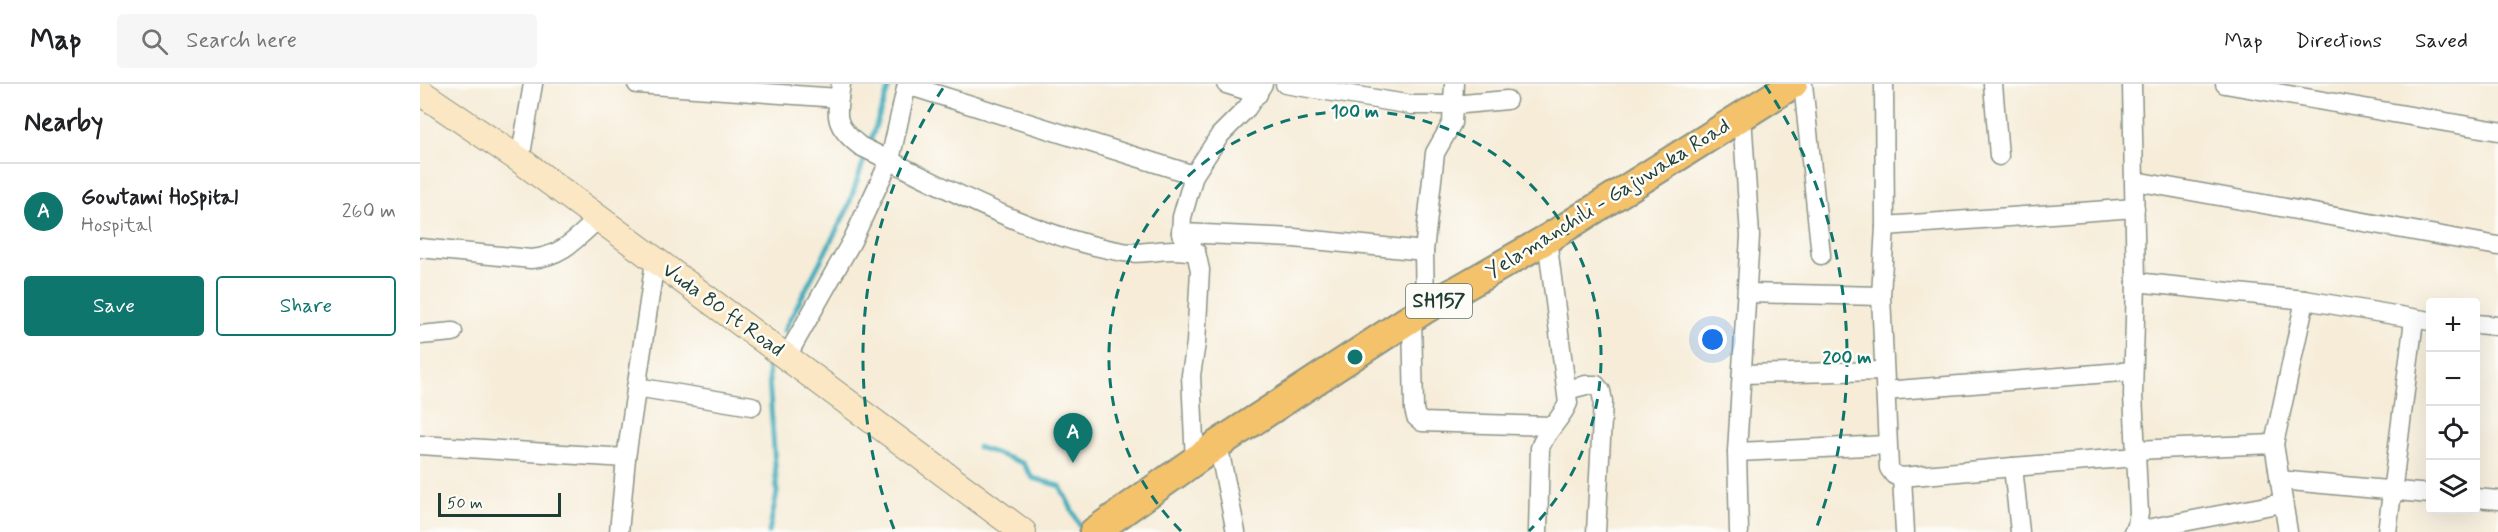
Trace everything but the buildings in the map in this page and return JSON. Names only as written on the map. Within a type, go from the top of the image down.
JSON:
[{"type":"main road","name":"Yelamanchili - Gajuwaka Road","points":[[1098,531],[1218,444],[1418,313],[1547,239],[1793,84]]},
{"type":"street","points":[[520,160],[533,84]]},
{"type":"street","points":[[637,84],[840,91],[839,122],[844,134],[860,146],[1015,221],[1066,239],[1125,253],[1174,250],[1196,252]]},
{"type":"street","points":[[1226,84],[1261,89]]},
{"type":"street","points":[[1285,84],[1400,104],[1453,105],[1507,100]]},
{"type":"street","points":[[1454,84],[1452,123],[1435,153],[1418,313],[1414,409],[1416,417],[1422,422],[1553,426]]},
{"type":"street","points":[[1803,84],[1821,255]]},
{"type":"street","points":[[1884,84],[1886,226],[1881,296],[1887,445],[1889,468],[1894,475],[1902,477],[2135,454],[2274,444]]},
{"type":"street","points":[[1993,84],[1999,156]]},
{"type":"street","points":[[2132,84],[2136,282],[2133,372],[2139,513],[2135,531],[2282,503]]},
{"type":"street","points":[[2225,84],[2498,131]]},
{"type":"street","points":[[787,356],[852,241],[890,160],[907,85],[1194,175]]},
{"type":"street","points":[[1195,462],[1191,375],[1196,343],[1200,270],[1196,252],[1181,233],[1182,217],[1194,175],[1220,135],[1261,89]]},
{"type":"street","name":"Vuda 80 ft Road","points":[[420,92],[520,160],[1023,532]]},
{"type":"street","points":[[1739,532],[1737,452],[1750,236],[1742,116]]},
{"type":"street","points":[[2135,181],[2498,246]]},
{"type":"street","points":[[1886,226],[2135,208]]},
{"type":"street","points":[[420,249],[531,259],[546,258],[561,252],[598,219]]},
{"type":"street","points":[[1181,233],[1294,238],[1424,251]]},
{"type":"street","points":[[1538,532],[1540,448],[1545,435],[1563,415],[1568,403],[1547,239]]},
{"type":"street","points":[[619,532],[626,459],[655,261]]},
{"type":"street","points":[[2136,282],[2305,300],[2422,320],[2392,490],[2387,532]]},
{"type":"street","points":[[1748,293],[1881,296]]},
{"type":"street","points":[[2288,532],[2274,444],[2305,300]]},
{"type":"street","points":[[2480,324],[2498,326]]},
{"type":"street","points":[[420,335],[453,332]]},
{"type":"street","points":[[1742,374],[1884,371]]},
{"type":"street","points":[[1885,391],[2133,372]]},
{"type":"street","points":[[1567,390],[1596,385],[1601,391],[1603,401],[1596,532]]},
{"type":"street","points":[[636,387],[752,405]]},
{"type":"street","points":[[1218,444],[1236,532]]},
{"type":"street","points":[[420,445],[626,459]]},
{"type":"street","points":[[1737,452],[1887,445]]},
{"type":"street","points":[[2013,467],[2020,532]]},
{"type":"street","points":[[1902,477],[1905,532]]},
{"type":"street","points":[[2279,480],[2426,494]]},
{"type":"street","points":[[2480,498],[2498,500]]},
{"type":"waterway","points":[[784,331],[847,210],[890,84]]},
{"type":"waterway","points":[[768,364],[777,493],[769,532]]},
{"type":"waterway","points":[[978,447],[1023,463],[1033,478],[1060,486],[1083,532]]},
{"type":"place","name":"Gowtami Hospital","points":[[1073,463]]}]
